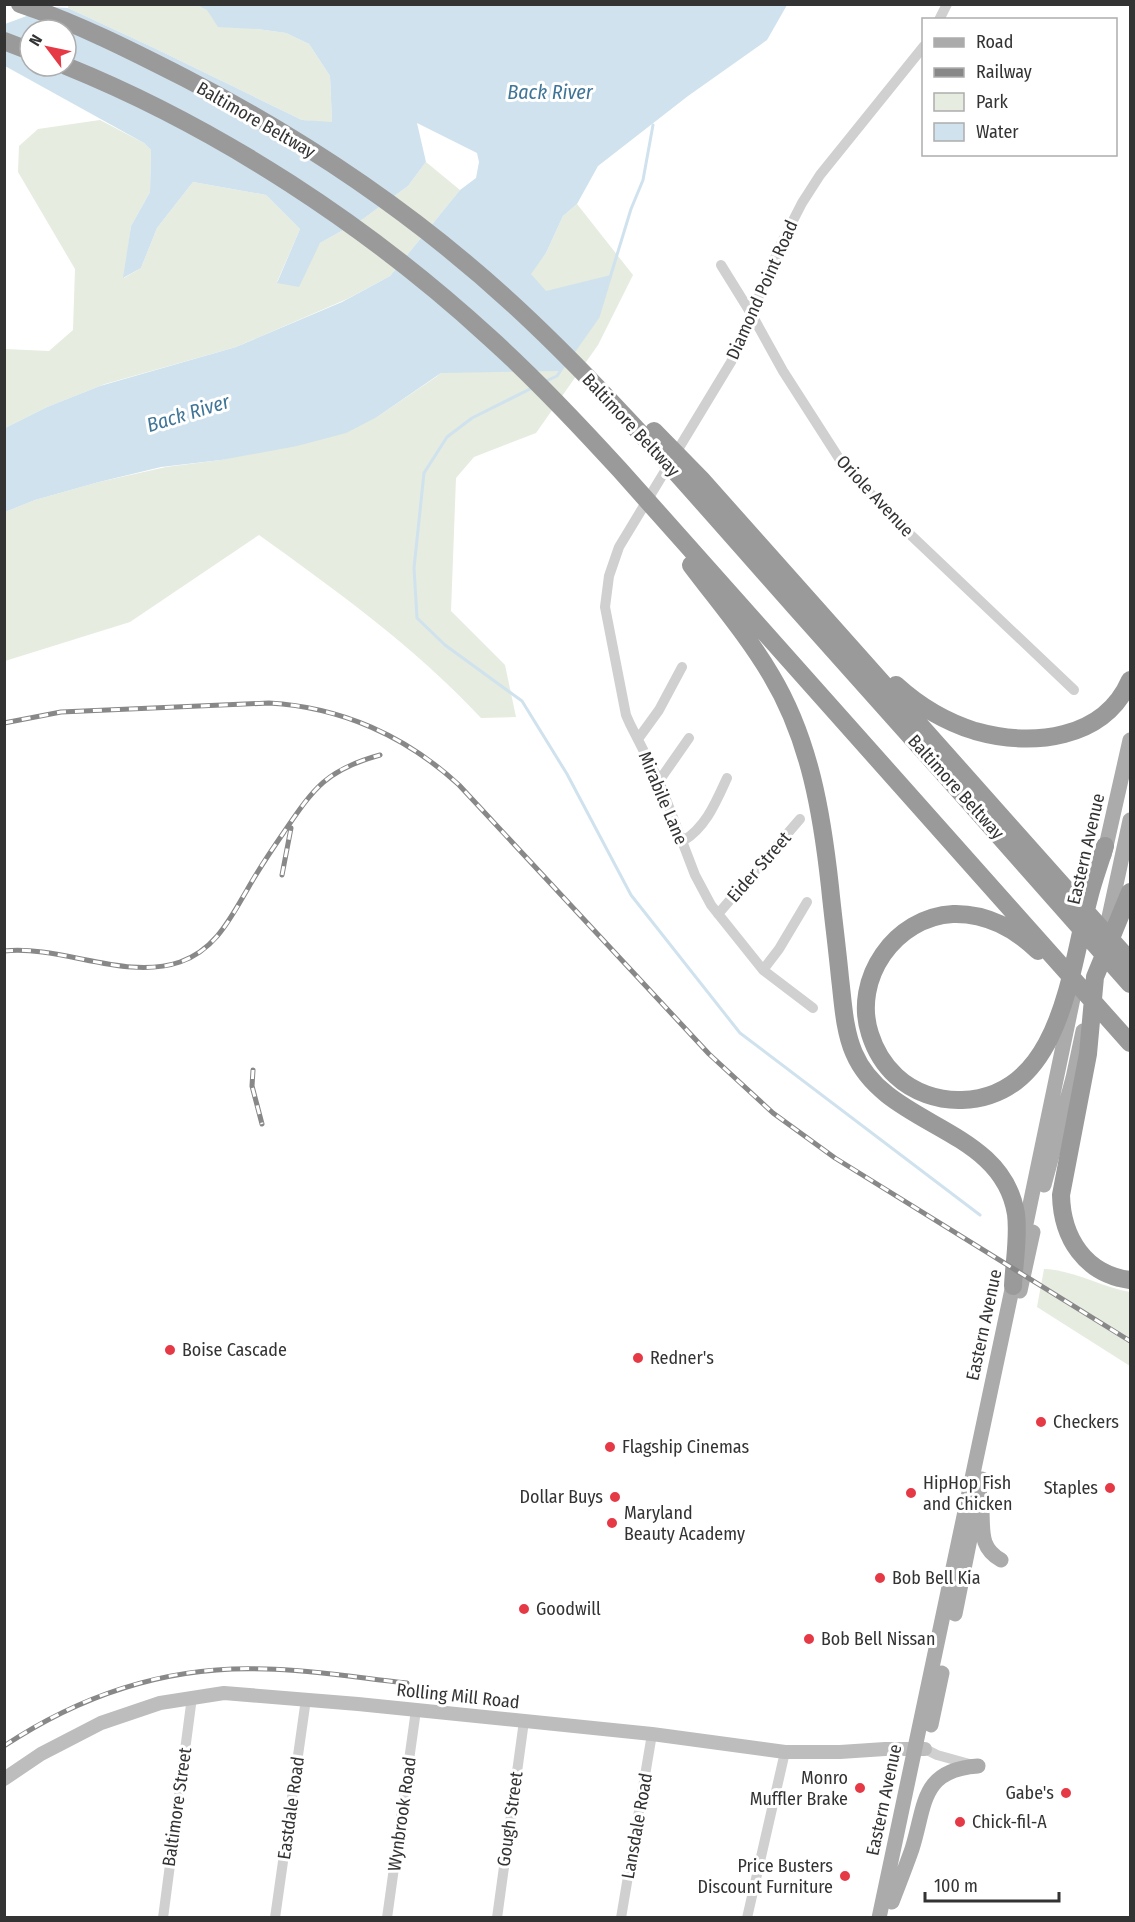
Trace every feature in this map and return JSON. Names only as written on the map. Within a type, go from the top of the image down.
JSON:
[{"type":"highway","name":"Baltimore Beltway","points":[[20,4],[150,60],[263,120],[396,208],[475,271],[594,377],[649,443],[1130,983]]},
{"type":"highway","name":"Baltimore Beltway","points":[[78,71],[189,125],[291,184],[390,254],[490,337],[562,407],[620,470],[1052,960]]},
{"type":"highway","points":[[594,377],[701,479],[1131,961]]},
{"type":"highway","points":[[620,470],[751,645],[784,700],[802,745],[817,795],[826,850],[843,1011],[853,1052],[865,1072],[880,1089],[898,1104],[976,1150],[1002,1177],[1016,1214],[1013,1286]]},
{"type":"highway","points":[[805,596],[905,693],[941,716],[975,731],[998,736],[1042,738],[1082,729],[1109,712],[1118,703],[1131,680]]},
{"type":"highway","points":[[1106,846],[1089,897],[1068,994],[1060,1018],[1041,1053],[1022,1076],[994,1094],[978,1099],[942,1099],[920,1091],[900,1079],[880,1058],[867,1026],[867,989],[872,974],[888,946],[917,924],[952,914],[984,918],[1015,932],[1052,960],[1125,1037]]},
{"type":"highway","points":[[1131,892],[1095,977],[1088,1054],[1061,1196],[1061,1213],[1066,1229],[1082,1256],[1102,1271],[1131,1280]]},
{"type":"main road","name":"Eastern Avenue","points":[[882,1917],[892,1902],[920,1749],[1013,1286],[1106,846],[1131,740]]},
{"type":"main road","name":"Eastern Avenue","points":[[882,1917],[982,1480],[1041,1195],[1073,1078],[1131,820]]},
{"type":"main road","points":[[982,1480],[983,1536],[991,1554],[1001,1560]]},
{"type":"main road","points":[[892,1902],[912,1848],[927,1794],[938,1779],[952,1769],[978,1766]]},
{"type":"street","points":[[940,18],[947,4]]},
{"type":"street","name":"Diamond Point Road","points":[[619,547],[731,362],[781,244],[808,193],[922,49]]},
{"type":"street","name":"Oriole Avenue","points":[[721,265],[783,371],[842,464],[897,522],[1074,690]]},
{"type":"street","name":"Mirabile Lane","points":[[619,547],[609,576],[605,607],[626,715],[659,782],[698,882],[718,914],[763,970],[813,1008]]},
{"type":"street","points":[[638,739],[658,710],[682,667]]},
{"type":"street","points":[[659,782],[689,738]]},
{"type":"street","points":[[683,841],[697,832],[710,813],[727,778]]},
{"type":"street","name":"Eider Street","points":[[718,914],[800,819]]},
{"type":"street","points":[[763,970],[779,950],[807,902]]},
{"type":"street","name":"Rolling Mill Road","points":[[4,1779],[41,1754],[101,1723],[160,1702],[224,1693],[306,1699],[652,1734],[785,1752],[920,1749]]},
{"type":"street","name":"Baltimore Street","points":[[163,1917],[192,1697]]},
{"type":"street","name":"Eastdale Road","points":[[275,1917],[306,1699]]},
{"type":"street","name":"Wynbrook Road","points":[[387,1917],[416,1710]]},
{"type":"street","name":"Gough Street","points":[[497,1917],[524,1721]]},
{"type":"street","name":"Lansdale Road","points":[[621,1917],[652,1734]]},
{"type":"street","points":[[920,1749],[978,1766]]},
{"type":"street","points":[[747,1917],[785,1752]]},
{"type":"green space","points":[[69,4],[197,5],[257,29],[286,33],[309,44],[330,76],[332,123],[302,120],[68,8]]},
{"type":"green space","points":[[100,120],[144,143],[151,150],[150,192],[131,226],[124,278],[141,268],[157,228],[193,182],[266,195],[300,229],[277,282],[320,243],[363,219],[408,186],[426,162],[460,190],[390,276],[347,299],[236,347],[105,384],[47,407],[5,428],[5,349],[49,351],[73,330],[75,269],[18,172],[19,146],[38,129]]},
{"type":"green space","points":[[577,204],[633,275],[598,345],[536,433],[474,457],[456,478],[451,611],[505,665],[516,717],[481,718],[403,644],[259,535],[130,622],[5,661],[5,512],[35,500],[99,482],[166,467],[221,460],[377,417],[436,377],[475,344],[546,253],[563,216]]},
{"type":"green space","points":[[1044,1269],[1066,1272],[1130,1292],[1130,1366],[1037,1307]]},
{"type":"water","name":"Back River","points":[[197,5],[787,5],[767,40],[688,96],[598,166],[577,204],[563,216],[546,253],[531,274],[546,291],[611,275],[600,312],[560,371],[441,373],[377,417],[346,433],[297,446],[221,460],[161,467],[35,500],[5,512],[5,428],[47,407],[100,386],[236,347],[342,302],[390,276],[460,190],[476,178],[479,162],[477,153],[417,123],[426,162],[408,186],[363,219],[320,243],[299,287],[277,283],[300,229],[266,195],[193,182],[157,228],[141,268],[123,278],[131,226],[150,192],[151,150],[144,143],[27,78],[78,78],[78,18],[21,18],[51,7],[68,8],[302,120],[332,122],[330,76],[309,44],[286,33],[218,27],[207,10]]},
{"type":"water","points":[[18,19],[18,73],[5,66],[5,24]]},
{"type":"waterway","points":[[572,354],[598,317],[631,209],[643,180],[653,125]]},
{"type":"waterway","points":[[546,381],[557,376],[565,364]]},
{"type":"waterway","points":[[532,388],[472,418],[447,437],[424,473],[414,568],[417,618],[445,645],[522,701],[567,774],[631,895],[740,1033],[980,1215]]},
{"type":"railway","points":[[4,723],[61,712],[269,703],[296,706],[347,718],[395,739],[417,752],[459,785],[709,1054],[773,1113],[835,1158],[1130,1341]]},
{"type":"railway","points":[[4,951],[48,953],[137,967],[159,967],[192,957],[212,942],[220,932],[269,853],[313,792],[346,767],[380,755]]},
{"type":"railway","points":[[282,875],[291,828]]},
{"type":"railway","points":[[253,1070],[252,1086],[262,1124]]},
{"type":"railway","points":[[4,1746],[34,1727],[97,1697],[129,1686],[196,1672],[266,1669],[407,1683]]},
{"type":"place","name":"Boise Cascade","points":[[170,1350]]},
{"type":"place","name":"Redner's","points":[[638,1358]]},
{"type":"place","name":"Checkers","points":[[1041,1422]]},
{"type":"place","name":"Flagship Cinemas","points":[[610,1447]]},
{"type":"place","name":"Staples","points":[[1110,1488]]},
{"type":"place","name":"HipHop Fish and Chicken","points":[[911,1493]]},
{"type":"place","name":"Dollar Buys","points":[[615,1497]]},
{"type":"place","name":"Maryland Beauty Academy","points":[[612,1523]]},
{"type":"place","name":"Bob Bell Kia","points":[[880,1578]]},
{"type":"place","name":"Goodwill","points":[[524,1609]]},
{"type":"place","name":"Bob Bell Nissan","points":[[809,1639]]},
{"type":"place","name":"Monro Muffler Brake","points":[[860,1788]]},
{"type":"place","name":"Gabe's","points":[[1066,1793]]},
{"type":"place","name":"Chick-fil-A","points":[[960,1822]]},
{"type":"place","name":"Price Busters Discount Furniture","points":[[845,1876]]}]
